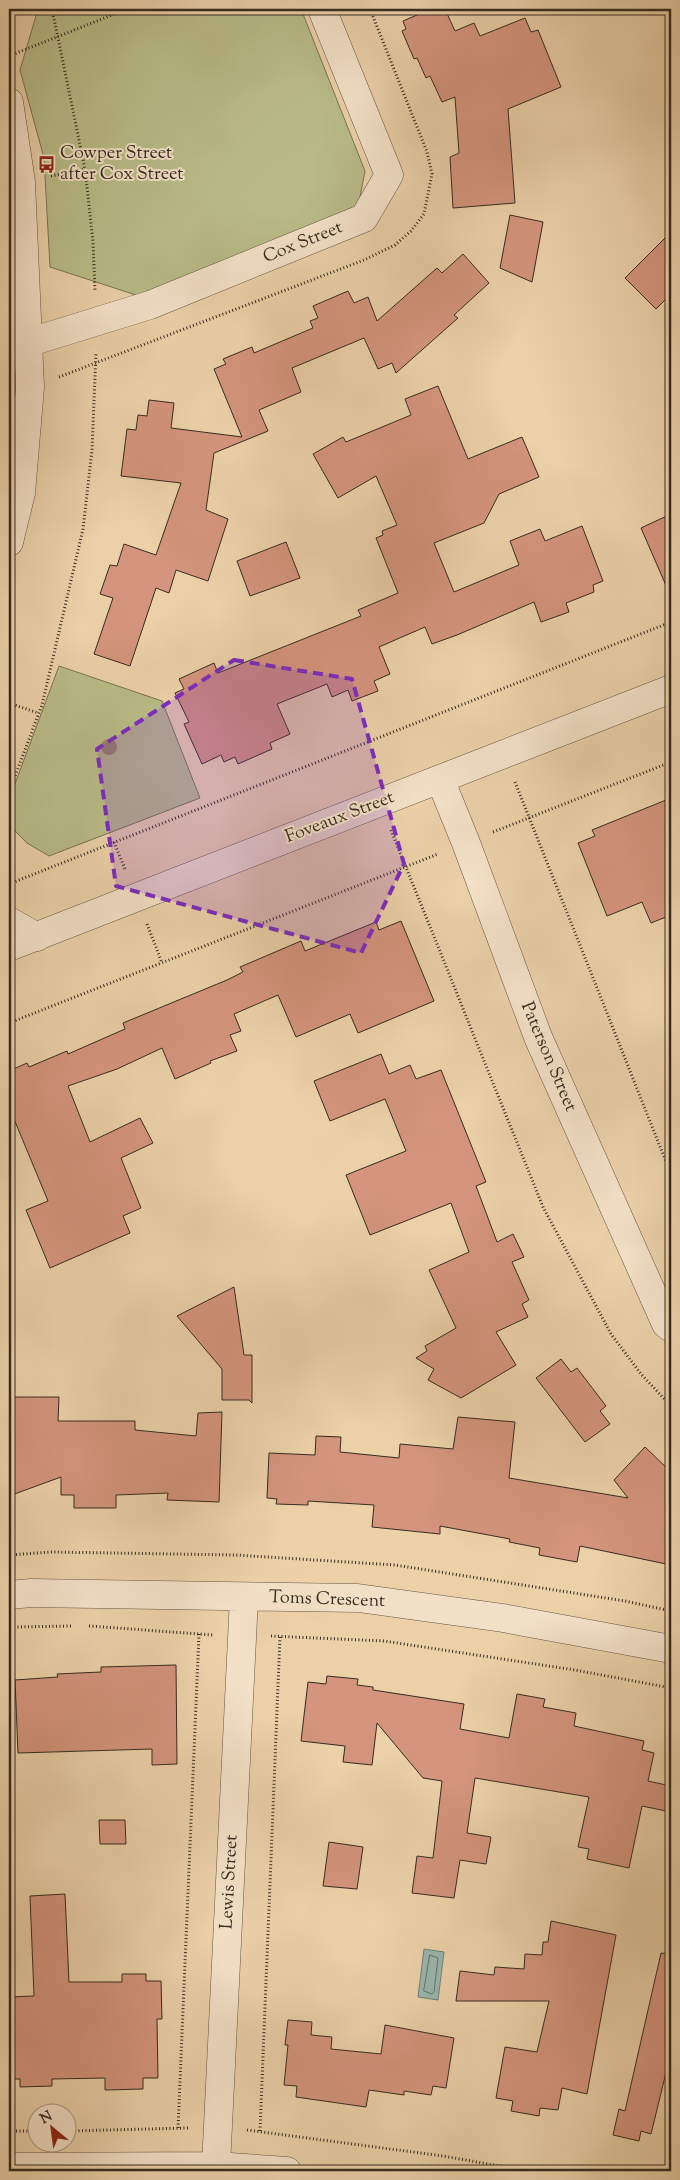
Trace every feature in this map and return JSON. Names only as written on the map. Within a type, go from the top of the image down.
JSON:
[{"type":"street","name":"Cox Street","points":[[27,343],[150,305],[364,218],[389,175],[322,9]]},
{"type":"street","points":[[9,102],[21,182],[30,387],[21,493],[9,542]]},
{"type":"street","name":"Foveaux Street","points":[[9,947],[671,689]]},
{"type":"street","name":"Paterson Street","points":[[440,779],[466,843],[538,1037],[666,1324],[671,1328]]},
{"type":"street","points":[[9,921],[37,936]]},
{"type":"street","name":"Toms Crescent","points":[[9,1595],[31,1593],[244,1598],[358,1598],[503,1618],[671,1649]]},
{"type":"street","name":"Lewis Street","points":[[216,2166],[244,1598]]},
{"type":"street","points":[[9,2167],[216,2166],[287,2171]]},
{"type":"path","points":[[9,792],[38,713],[83,529],[92,450],[96,323],[93,242],[85,168],[52,9]]},
{"type":"path","points":[[9,56],[127,9]]},
{"type":"path","points":[[9,884],[671,622]]},
{"type":"path","points":[[9,703],[38,713]]},
{"type":"path","points":[[505,754],[671,1174]]},
{"type":"path","points":[[9,1023],[671,762]]},
{"type":"path","points":[[380,803],[543,1207],[611,1334],[641,1374],[671,1406]]},
{"type":"path","points":[[9,1627],[74,1626]]},
{"type":"path","points":[[83,1626],[242,1637],[280,1636],[384,1640],[575,1670],[671,1688]]},
{"type":"path","points":[[78,2131],[178,2128],[199,1634]]},
{"type":"path","points":[[280,1636],[260,2130],[364,2147],[444,2156],[528,2171]]},
{"type":"path","points":[[9,2131],[28,2131]]},
{"type":"highlighted area","points":[[234,660],[352,679],[404,864],[361,953],[116,886],[97,749]]},
{"type":"green space","points":[[38,9],[301,9],[365,171],[358,207],[139,296],[50,267],[44,158],[20,70]]},
{"type":"green space","points":[[59,666],[162,701],[200,798],[49,856],[27,843],[9,822],[9,800]]},
{"type":"water","points":[[424,1949],[444,1952],[438,2000],[418,1997]]},
{"type":"building","points":[[431,9],[445,9],[455,31],[474,23],[480,36],[525,18],[531,32],[538,30],[561,87],[508,109],[515,203],[453,208],[450,157],[459,153],[455,97],[442,102],[430,76],[426,78],[417,58],[414,59],[402,31],[406,29],[403,21]]},
{"type":"building","points":[[510,215],[543,222],[532,282],[500,268]]},
{"type":"building","points":[[671,232],[671,294],[656,309],[625,278]]},
{"type":"building","points":[[463,254],[489,283],[454,315],[458,318],[396,373],[392,363],[378,369],[364,338],[292,368],[301,392],[259,410],[268,431],[214,453],[206,510],[228,519],[208,581],[176,570],[169,593],[156,588],[130,666],[94,654],[113,598],[100,594],[110,565],[117,566],[124,544],[156,555],[181,483],[121,476],[127,429],[136,430],[138,415],[147,416],[149,400],[174,403],[171,428],[242,437],[214,369],[226,364],[223,359],[252,347],[254,353],[313,328],[310,321],[318,318],[313,306],[348,291],[354,303],[368,297],[377,321],[437,268],[442,273]]},
{"type":"building","points":[[438,386],[468,459],[522,437],[539,477],[499,494],[484,523],[434,543],[454,592],[519,565],[510,541],[540,529],[545,541],[582,526],[603,581],[593,585],[594,592],[566,603],[569,612],[541,622],[534,602],[432,644],[425,627],[379,647],[390,674],[374,681],[378,691],[352,701],[348,690],[332,697],[327,684],[277,704],[290,734],[270,743],[272,749],[238,764],[235,757],[224,762],[221,755],[202,764],[184,724],[189,722],[175,693],[184,689],[179,679],[214,663],[218,673],[361,616],[358,610],[398,593],[376,538],[383,535],[382,531],[397,525],[376,476],[338,498],[313,454],[343,437],[346,442],[411,415],[405,399]]},
{"type":"building","points":[[671,514],[671,597],[641,528]]},
{"type":"building","points":[[286,542],[300,578],[250,596],[237,561]]},
{"type":"building","points":[[671,798],[671,915],[651,923],[642,902],[607,916],[578,843],[595,836],[592,830]]},
{"type":"building","points":[[401,921],[434,1001],[358,1033],[350,1014],[296,1037],[278,995],[234,1014],[241,1031],[230,1035],[237,1051],[210,1061],[211,1063],[175,1079],[162,1048],[117,1069],[68,1086],[90,1142],[140,1118],[153,1143],[121,1158],[141,1208],[123,1216],[130,1233],[50,1268],[26,1210],[48,1201],[9,1107],[9,1071],[27,1063],[29,1067],[67,1051],[68,1054],[125,1029],[123,1023],[227,980],[243,972],[240,967],[301,941],[305,951],[376,922],[379,930]]},
{"type":"building","points":[[381,1054],[389,1074],[410,1065],[416,1079],[441,1070],[486,1182],[476,1186],[497,1242],[513,1234],[524,1257],[512,1262],[529,1300],[522,1304],[528,1317],[496,1332],[516,1365],[461,1398],[428,1380],[434,1369],[416,1358],[427,1351],[425,1346],[456,1328],[429,1270],[469,1252],[451,1203],[370,1235],[346,1175],[406,1151],[385,1099],[330,1121],[314,1081]]},
{"type":"building","points":[[234,1287],[244,1355],[252,1355],[252,1403],[249,1400],[222,1400],[222,1369],[177,1316]]},
{"type":"building","points":[[561,1359],[571,1372],[577,1368],[606,1406],[600,1411],[610,1424],[585,1442],[536,1378]]},
{"type":"building","points":[[9,1397],[59,1397],[58,1421],[135,1421],[135,1430],[196,1436],[198,1413],[222,1412],[219,1502],[167,1500],[168,1493],[116,1495],[116,1508],[74,1508],[74,1495],[61,1495],[61,1477],[9,1496]]},
{"type":"building","points":[[458,1417],[515,1422],[509,1478],[628,1498],[614,1480],[645,1447],[671,1472],[671,1565],[580,1546],[577,1562],[539,1555],[540,1548],[509,1542],[510,1539],[440,1526],[440,1534],[372,1527],[374,1505],[308,1501],[308,1505],[276,1504],[277,1499],[267,1498],[269,1453],[315,1455],[316,1436],[341,1437],[340,1452],[399,1458],[400,1444],[453,1449]]},
{"type":"building","points":[[176,1665],[177,1764],[152,1765],[152,1749],[18,1753],[15,1680],[58,1677],[57,1674],[101,1672],[101,1667]]},
{"type":"building","points":[[327,1676],[358,1679],[357,1685],[373,1687],[373,1690],[464,1704],[460,1729],[509,1738],[517,1694],[545,1699],[543,1707],[576,1713],[574,1726],[644,1741],[642,1750],[654,1753],[648,1781],[671,1786],[671,1812],[642,1806],[629,1868],[587,1859],[589,1849],[578,1847],[589,1797],[475,1778],[467,1833],[491,1837],[486,1864],[460,1860],[454,1898],[412,1893],[417,1856],[433,1858],[442,1781],[423,1778],[377,1723],[372,1765],[343,1762],[345,1746],[301,1741],[308,1682],[326,1684]]},
{"type":"building","points":[[99,1820],[125,1820],[126,1844],[100,1844]]},
{"type":"building","points":[[329,1842],[363,1847],[357,1889],[323,1886]]},
{"type":"building","points":[[65,1894],[69,1982],[122,1982],[122,1974],[146,1974],[146,1981],[161,1981],[162,2019],[157,2019],[158,2078],[143,2078],[143,2089],[105,2090],[105,2078],[52,2079],[52,2086],[20,2087],[20,2079],[9,2079],[9,1997],[34,1996],[30,1896]]},
{"type":"building","points":[[551,1921],[616,1935],[587,2094],[562,2088],[558,2110],[540,2108],[539,2116],[511,2111],[513,2101],[496,2098],[505,2047],[537,2052],[549,2001],[456,2001],[460,1971],[494,1975],[495,1967],[524,1969],[525,1954],[542,1955],[543,1942],[548,1942]]},
{"type":"building","points":[[661,1953],[671,1954],[671,2052],[651,2134],[641,2131],[639,2141],[613,2135],[619,2109],[625,2111]]},
{"type":"building","points":[[288,2020],[312,2022],[311,2035],[332,2037],[331,2049],[381,2054],[385,2025],[454,2038],[446,2088],[433,2086],[431,2095],[404,2091],[404,2095],[369,2090],[366,2107],[296,2097],[297,2086],[284,2085],[288,2045],[285,2045]]},
{"type":"place","name":"Cowper Street after Cox Street","points":[[46,164]]}]
